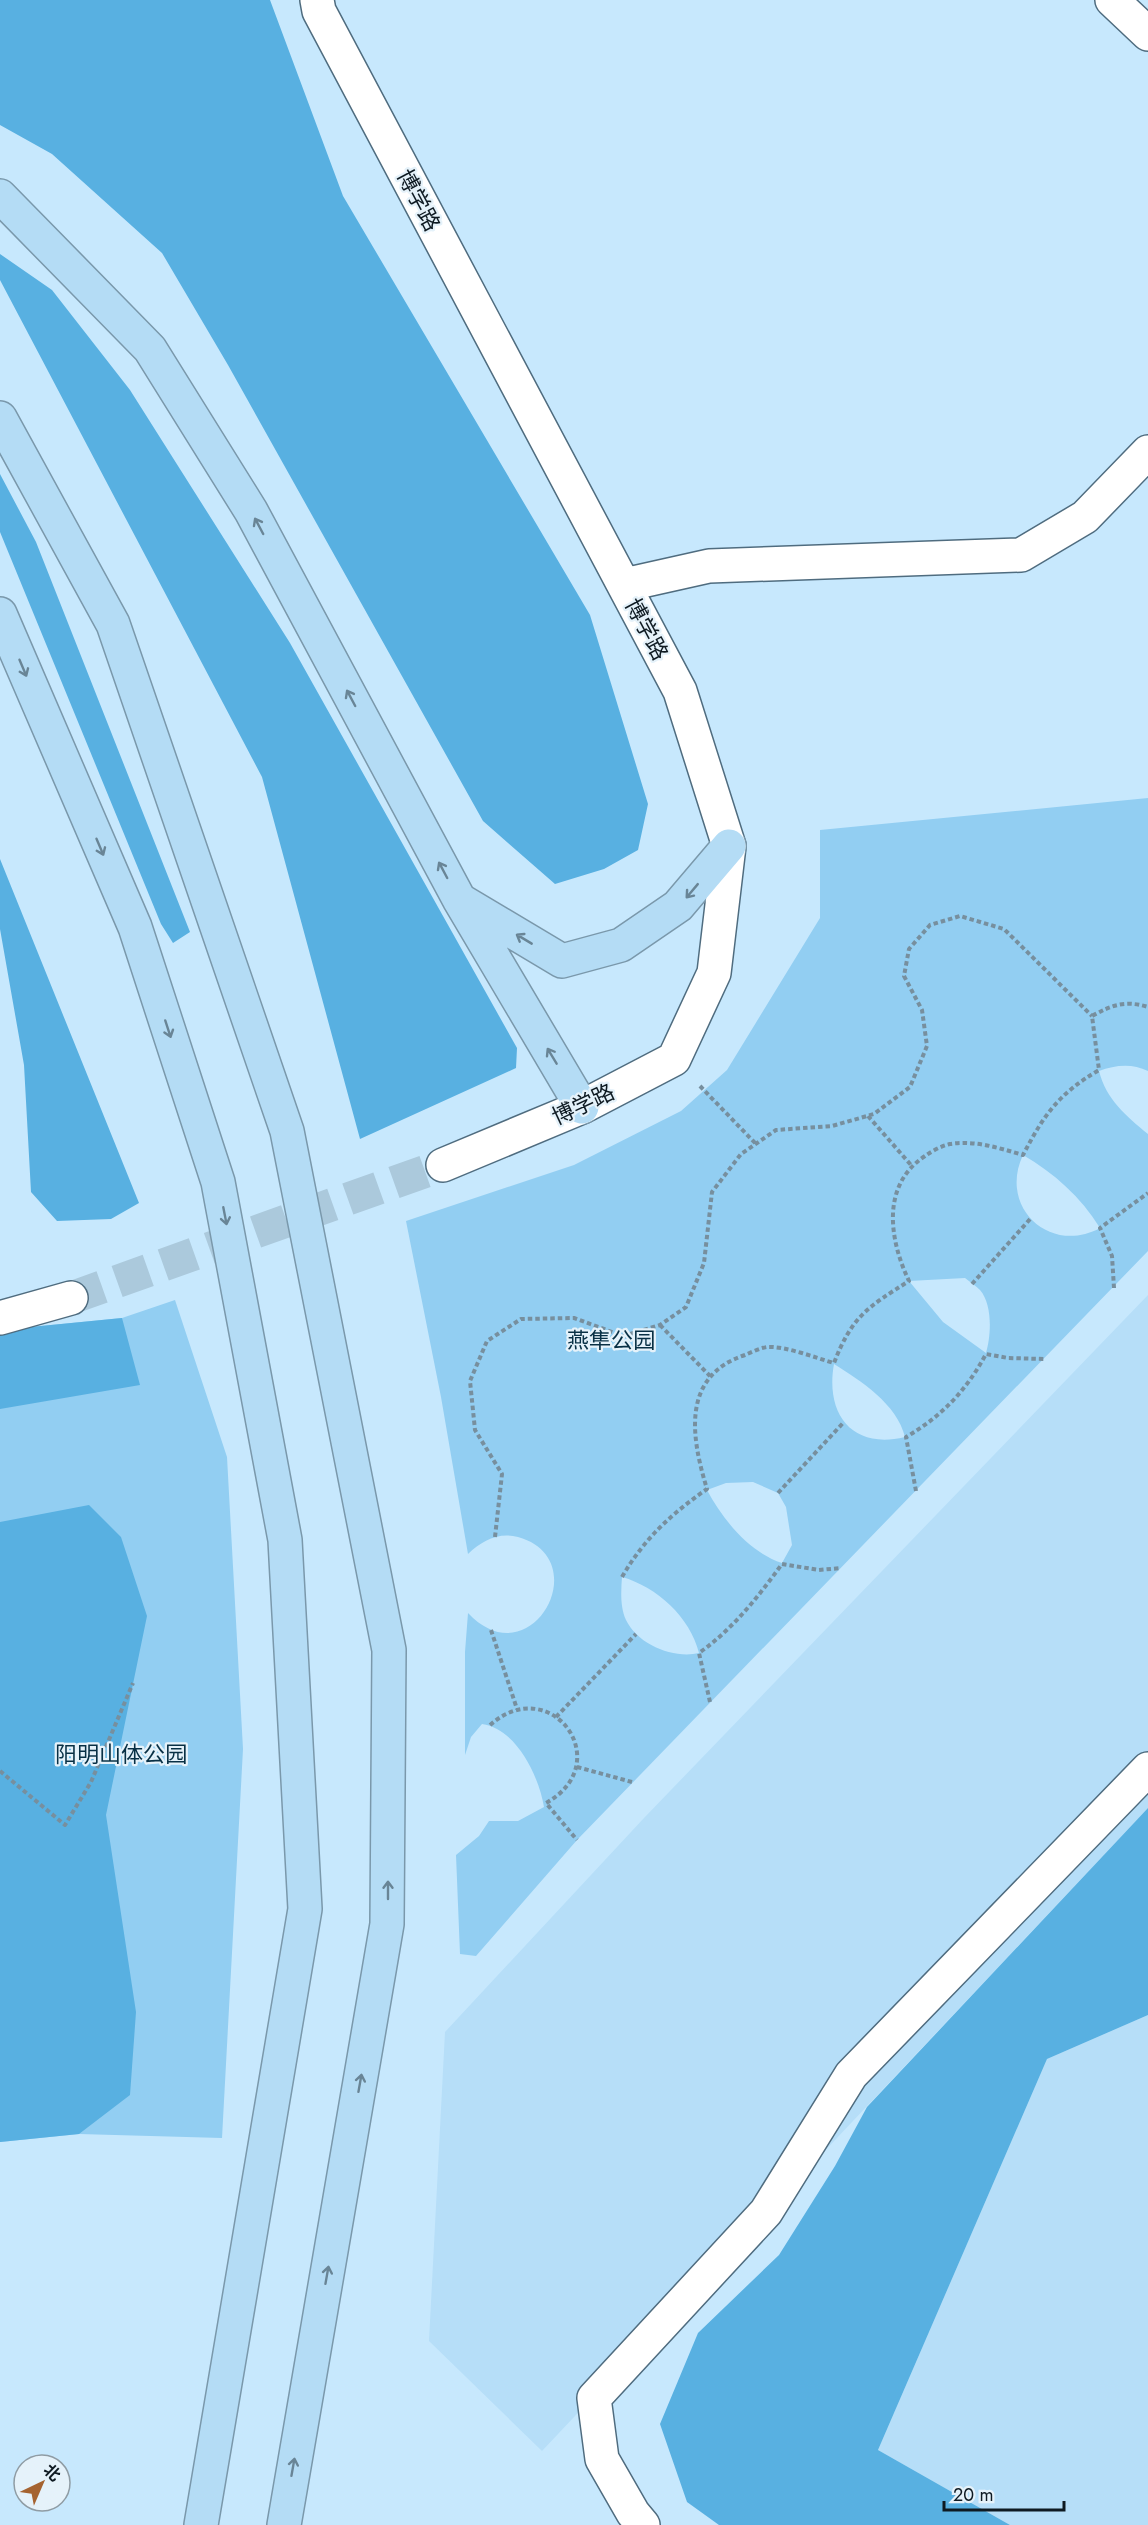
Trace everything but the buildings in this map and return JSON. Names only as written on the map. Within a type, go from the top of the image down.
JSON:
[{"type":"highway","points":[[0,195],[150,349],[251,511],[459,899],[582,1107]]},
{"type":"highway","points":[[0,418],[113,624],[287,1131],[389,1650],[387,1924],[284,2525]]},
{"type":"highway","points":[[0,614],[135,927],[218,1182],[285,1540],[304,1909],[201,2525]]},
{"type":"highway","points":[[459,899],[562,961],[621,945],[678,906],[729,846]]},
{"type":"street","name":"博学路","points":[[317,0],[320,11],[364,96],[680,691],[729,846],[714,973],[674,1059],[582,1107],[443,1165]]},
{"type":"street","points":[[1112,0],[1148,34]]},
{"type":"street","points":[[624,585],[709,566],[1021,555],[1085,517],[1148,452]]},
{"type":"street","points":[[0,1318],[71,1298]]},
{"type":"street","points":[[644,2525],[633,2513],[602,2459],[594,2398],[766,2212],[850,2075],[1148,1769]]},
{"type":"path","points":[[495,1537],[502,1474],[475,1430],[470,1381],[487,1341],[521,1319],[574,1318],[623,1336],[660,1325],[686,1307],[704,1263],[712,1192],[741,1154],[776,1130],[832,1126],[868,1116],[910,1087],[927,1046],[922,1011],[904,976],[909,949],[930,926],[960,916],[1004,929],[1092,1016],[1098,1070],[1055,1102],[1040,1122],[1023,1155],[980,1143],[949,1144],[911,1165],[900,1180],[891,1225],[897,1256],[909,1281],[864,1310],[842,1341],[834,1364],[806,1354],[767,1347],[728,1360],[705,1381],[694,1420],[696,1454],[707,1489],[675,1511],[657,1529],[638,1550],[622,1577]]},
{"type":"path","points":[[1092,1016],[1111,1005],[1131,1002],[1148,1007]]},
{"type":"path","points":[[674,1059],[756,1144]]},
{"type":"path","points":[[868,1116],[911,1165]]},
{"type":"path","points":[[1114,1288],[1112,1256],[1100,1228],[1148,1193]]},
{"type":"path","points":[[972,1284],[1031,1218]]},
{"type":"path","points":[[660,1325],[710,1376]]},
{"type":"path","points":[[916,1491],[906,1437],[932,1422],[954,1401],[973,1378],[986,1354],[1008,1358],[1045,1359]]},
{"type":"path","points":[[778,1493],[843,1423]]},
{"type":"path","points":[[710,1702],[699,1653],[723,1636],[764,1590],[782,1564],[819,1570],[841,1568]]},
{"type":"path","points":[[492,1630],[517,1709]]},
{"type":"path","points":[[556,1717],[636,1634]]},
{"type":"path","points":[[0,1771],[65,1825],[91,1782],[133,1683]]},
{"type":"path","points":[[490,1725],[502,1714],[534,1707],[556,1717],[573,1735],[578,1751],[577,1767],[571,1783],[560,1795],[546,1803],[577,1840]]},
{"type":"path","points":[[577,1767],[633,1782]]},
{"type":"shaded area","points":[[0,0],[270,0],[343,196],[590,615],[648,804],[638,850],[604,869],[555,884],[483,821],[228,365],[162,253],[52,154],[0,125]]},
{"type":"shaded area","points":[[0,254],[52,290],[130,390],[290,643],[517,1048],[516,1068],[360,1139],[262,777],[0,280]]},
{"type":"shaded area","points":[[0,474],[36,542],[190,932],[173,943],[161,924],[0,532]]},
{"type":"shaded area","points":[[0,859],[139,1203],[111,1219],[57,1221],[31,1192],[24,1065],[0,929]]},
{"type":"shaded area","points":[[1148,1295],[1148,1808],[542,2451],[429,2341],[445,2032],[644,1818]]},
{"type":"shaded area","points":[[122,1318],[140,1385],[0,1409],[0,1330]]},
{"type":"shaded area","points":[[89,1505],[121,1537],[147,1616],[106,1815],[136,2012],[130,2095],[79,2134],[0,2142],[0,1522]]},
{"type":"shaded area","points":[[1148,1808],[1148,2015],[1047,2059],[878,2450],[1010,2525],[719,2525],[687,2502],[660,2424],[698,2333],[779,2255],[835,2166],[867,2107]]},
{"type":"shaded area","points":[[1148,2015],[1148,2525],[1010,2525],[878,2450],[1047,2059]]},
{"type":"green space","name":"燕隼公园","points":[[1148,798],[1148,1071],[1124,1066],[1099,1071],[1112,1098],[1125,1114],[1148,1134],[1148,1251],[577,1840],[476,1956],[460,1954],[456,1855],[479,1836],[489,1821],[518,1821],[544,1807],[531,1769],[516,1745],[506,1735],[482,1724],[471,1737],[465,1755],[465,1652],[468,1613],[491,1630],[514,1632],[532,1624],[546,1608],[554,1588],[552,1568],[541,1549],[518,1537],[504,1536],[491,1539],[468,1554],[441,1397],[406,1221],[574,1165],[681,1111],[727,1070],[820,918],[820,830]],"holes":[[[1023,1155],[1066,1187],[1100,1228],[1082,1235],[1064,1235],[1048,1231],[1034,1222],[1023,1209],[1018,1193],[1017,1174]],[[965,1278],[978,1288],[984,1296],[989,1312],[990,1330],[986,1353],[943,1322],[909,1281]],[[834,1364],[877,1394],[894,1414],[905,1437],[886,1440],[870,1438],[857,1433],[846,1424],[839,1412],[832,1382]],[[753,1482],[778,1493],[786,1507],[792,1545],[782,1563],[759,1551],[738,1534],[721,1513],[707,1490],[726,1483]],[[622,1577],[648,1588],[670,1605],[688,1627],[699,1653],[668,1652],[639,1637],[624,1615]]]},
{"type":"green space","name":"阳明山体公园","points":[[175,1300],[227,1457],[243,1749],[222,2138],[79,2134],[0,2142],[0,1330],[122,1318]]},
{"type":"tunnel","points":[[71,1298],[443,1165]]}]
